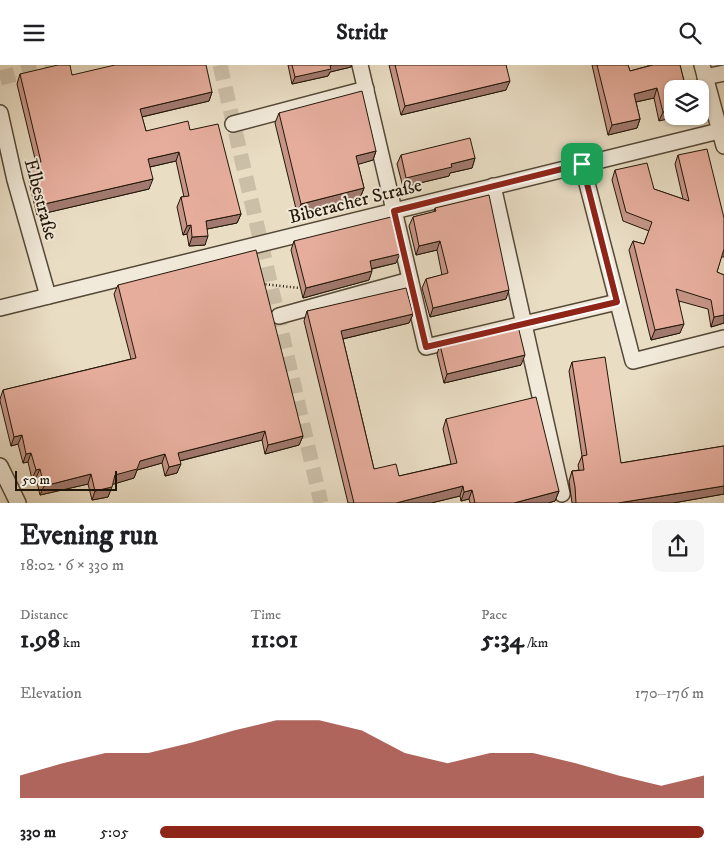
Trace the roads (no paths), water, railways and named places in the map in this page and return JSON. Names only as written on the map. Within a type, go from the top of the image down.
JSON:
[{"type":"street","points":[[360,65],[426,347],[617,302]]},
{"type":"street","points":[[724,73],[704,71],[724,146]]},
{"type":"street","points":[[233,124],[366,89]]},
{"type":"street","name":"Elbestraße","points":[[0,113],[15,180],[48,296]]},
{"type":"street","name":"Biberacher Straße","points":[[0,308],[719,131]]},
{"type":"street","points":[[582,164],[633,361],[724,338]]},
{"type":"street","points":[[493,186],[562,494]]},
{"type":"street","points":[[279,316],[410,280]]},
{"type":"street","points":[[0,466],[18,503]]},
{"type":"tunnel","points":[[0,78],[53,65]]},
{"type":"tunnel","points":[[220,65],[321,503]]}]
